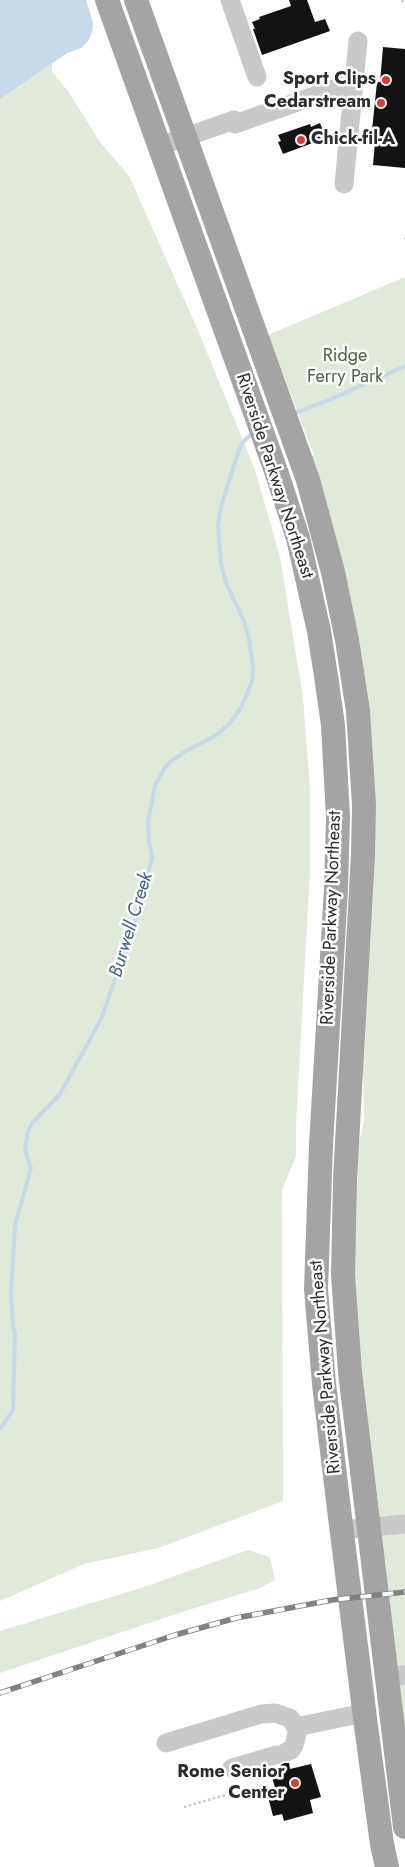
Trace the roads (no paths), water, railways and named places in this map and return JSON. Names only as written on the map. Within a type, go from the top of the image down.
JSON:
[{"type":"main road","name":"Riverside Parkway Northeast","points":[[107,0],[234,349],[276,471],[298,538],[319,631],[333,725],[338,817],[336,889],[320,1153],[316,1288],[324,1384],[364,1713],[387,1867]]},
{"type":"main road","points":[[145,1],[191,121],[185,137]]},
{"type":"main road","name":"Riverside Parkway Northeast","points":[[185,137],[301,461],[331,562],[347,640],[358,711],[364,805],[362,899],[346,1155],[343,1241],[345,1325],[368,1527],[396,1676],[405,1827]]},
{"type":"lane","points":[[230,0],[257,77]]},
{"type":"lane","points":[[344,184],[358,41]]},
{"type":"lane","points":[[160,146],[354,82]]},
{"type":"lane","points":[[320,1153],[346,1155]]},
{"type":"lane","points":[[342,1530],[405,1524]]},
{"type":"lane","points":[[166,1743],[268,1712],[287,1717],[296,1727],[297,1734],[291,1750],[232,1768]]},
{"type":"lane","points":[[296,1727],[364,1713]]},
{"type":"water","points":[[0,0],[86,0],[93,23],[88,41],[81,48],[67,53],[0,99]]},
{"type":"waterway","name":"Burwell Creek","points":[[292,414],[329,400],[405,366]]},
{"type":"waterway","name":"Burwell Creek","points":[[0,1429],[13,1410],[15,1333],[11,1293],[15,1225],[31,1168],[25,1150],[28,1131],[33,1122],[60,1094],[101,1019],[132,931],[152,857],[148,821],[155,786],[170,762],[186,751],[215,736],[230,723],[241,708],[252,681],[253,668],[249,639],[244,621],[226,583],[221,564],[218,525],[221,506],[239,450],[244,441],[254,432]]},
{"type":"railway","points":[[0,1693],[175,1635],[236,1618],[332,1600],[405,1592]]},
{"type":"place","name":"Sport Clips","points":[[386,80]]},
{"type":"place","name":"Cedarstream","points":[[381,103]]},
{"type":"place","name":"Chick-fil-A","points":[[301,140]]},
{"type":"place","name":"Rome Senior Center","points":[[295,1783]]},
{"type":"park label","name":"Ridge Ferry Park","points":[[345,367]]}]
